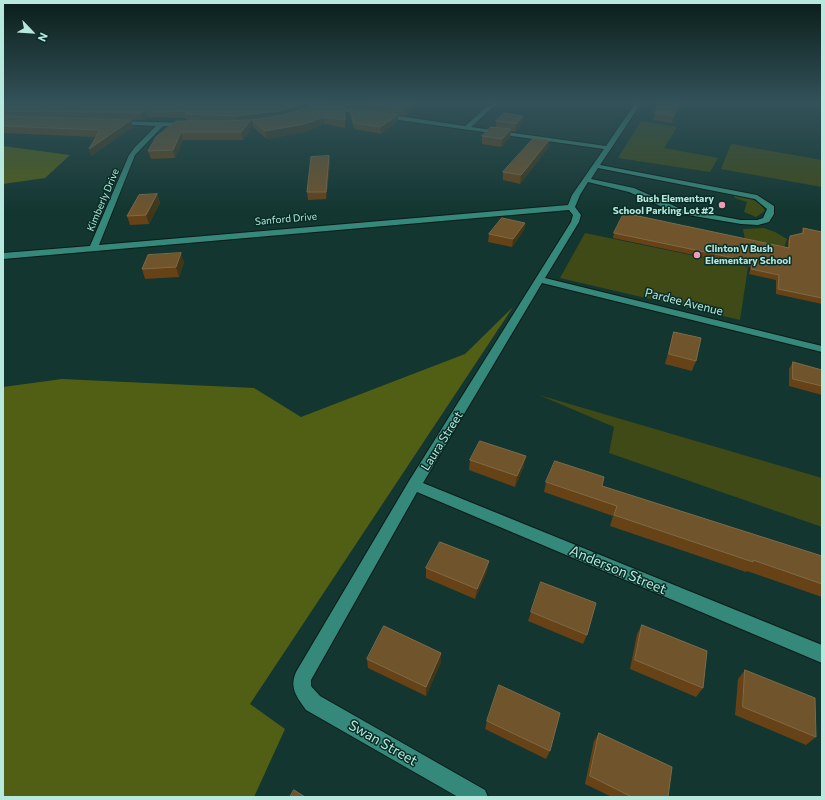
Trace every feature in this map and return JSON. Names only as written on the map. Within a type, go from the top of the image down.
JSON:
[{"type":"street","name":"Kimberly Drive","points":[[94,248],[132,155],[146,139]]},
{"type":"street","points":[[550,139],[609,148]]},
{"type":"street","points":[[571,207],[576,195],[615,139]]},
{"type":"street","points":[[587,180],[626,188],[663,205],[698,215],[753,223],[766,220],[770,214],[771,208],[757,197],[596,166]]},
{"type":"street","name":"Sanford Drive","points":[[3,256],[571,207]]},
{"type":"street","name":"Laura Street","points":[[302,678],[414,485],[577,219],[576,212],[571,207]]},
{"type":"street","name":"Pardee Avenue","points":[[540,280],[822,349]]},
{"type":"street","name":"Anderson Street","points":[[414,485],[822,654]]},
{"type":"street","name":"Swan Street","points":[[302,678],[302,689],[313,703],[478,797]]},
{"type":"green space","points":[[630,139],[669,139],[664,148],[718,158],[710,172],[618,158]]},
{"type":"green space","points":[[731,144],[822,160],[822,187],[721,169]]},
{"type":"green space","points":[[3,146],[70,155],[45,178],[3,184]]},
{"type":"green space","points":[[736,195],[749,198],[757,202],[765,211],[756,217],[744,212],[747,202],[735,198],[734,196]]},
{"type":"green space","points":[[764,228],[787,239],[783,251],[745,240],[743,229]]},
{"type":"green space","points":[[585,233],[748,267],[740,320],[560,278]]},
{"type":"green space","points":[[513,307],[250,704],[285,729],[254,797],[3,797],[3,387],[62,379],[254,388],[301,417],[465,354]]},
{"type":"green space","points":[[539,395],[822,478],[822,527],[609,453],[614,427]]},
{"type":"building","points":[[95,139],[103,139],[89,149]]},
{"type":"building","points":[[155,139],[178,139],[173,150],[148,151]]},
{"type":"building","points":[[533,139],[549,140],[521,175],[503,172]]},
{"type":"building","points":[[329,156],[326,192],[307,192],[311,157]]},
{"type":"building","points":[[157,194],[146,215],[127,216],[139,195]]},
{"type":"building","points":[[624,213],[789,248],[790,236],[804,233],[803,228],[822,232],[822,298],[778,289],[779,275],[751,269],[753,262],[614,233]]},
{"type":"building","points":[[502,218],[525,223],[513,239],[489,234]]},
{"type":"building","points":[[181,253],[176,267],[142,269],[148,255]]},
{"type":"building","points":[[674,332],[701,338],[696,361],[669,354]]},
{"type":"building","points":[[793,362],[822,370],[822,386],[793,379]]},
{"type":"building","points":[[480,441],[526,456],[517,476],[470,460]]},
{"type":"building","points":[[555,461],[604,477],[602,486],[822,556],[822,584],[614,515],[617,506],[546,482]]},
{"type":"building","points":[[440,542],[489,561],[477,589],[426,568]]},
{"type":"building","points":[[541,582],[596,603],[587,635],[531,612]]},
{"type":"building","points":[[642,625],[707,651],[703,688],[635,660]]},
{"type":"building","points":[[384,626],[441,653],[426,687],[367,659]]},
{"type":"building","points":[[745,670],[815,698],[816,737],[743,707]]},
{"type":"building","points":[[499,685],[560,713],[550,751],[487,721]]},
{"type":"building","points":[[599,733],[672,767],[668,797],[632,797],[590,776]]},
{"type":"building","points":[[294,790],[305,797],[290,797]]},
{"type":"place","name":"Bush Elementary School Parking Lot #2","points":[[722,205]]},
{"type":"place","name":"Clinton V Bush Elementary School","points":[[697,255]]}]
